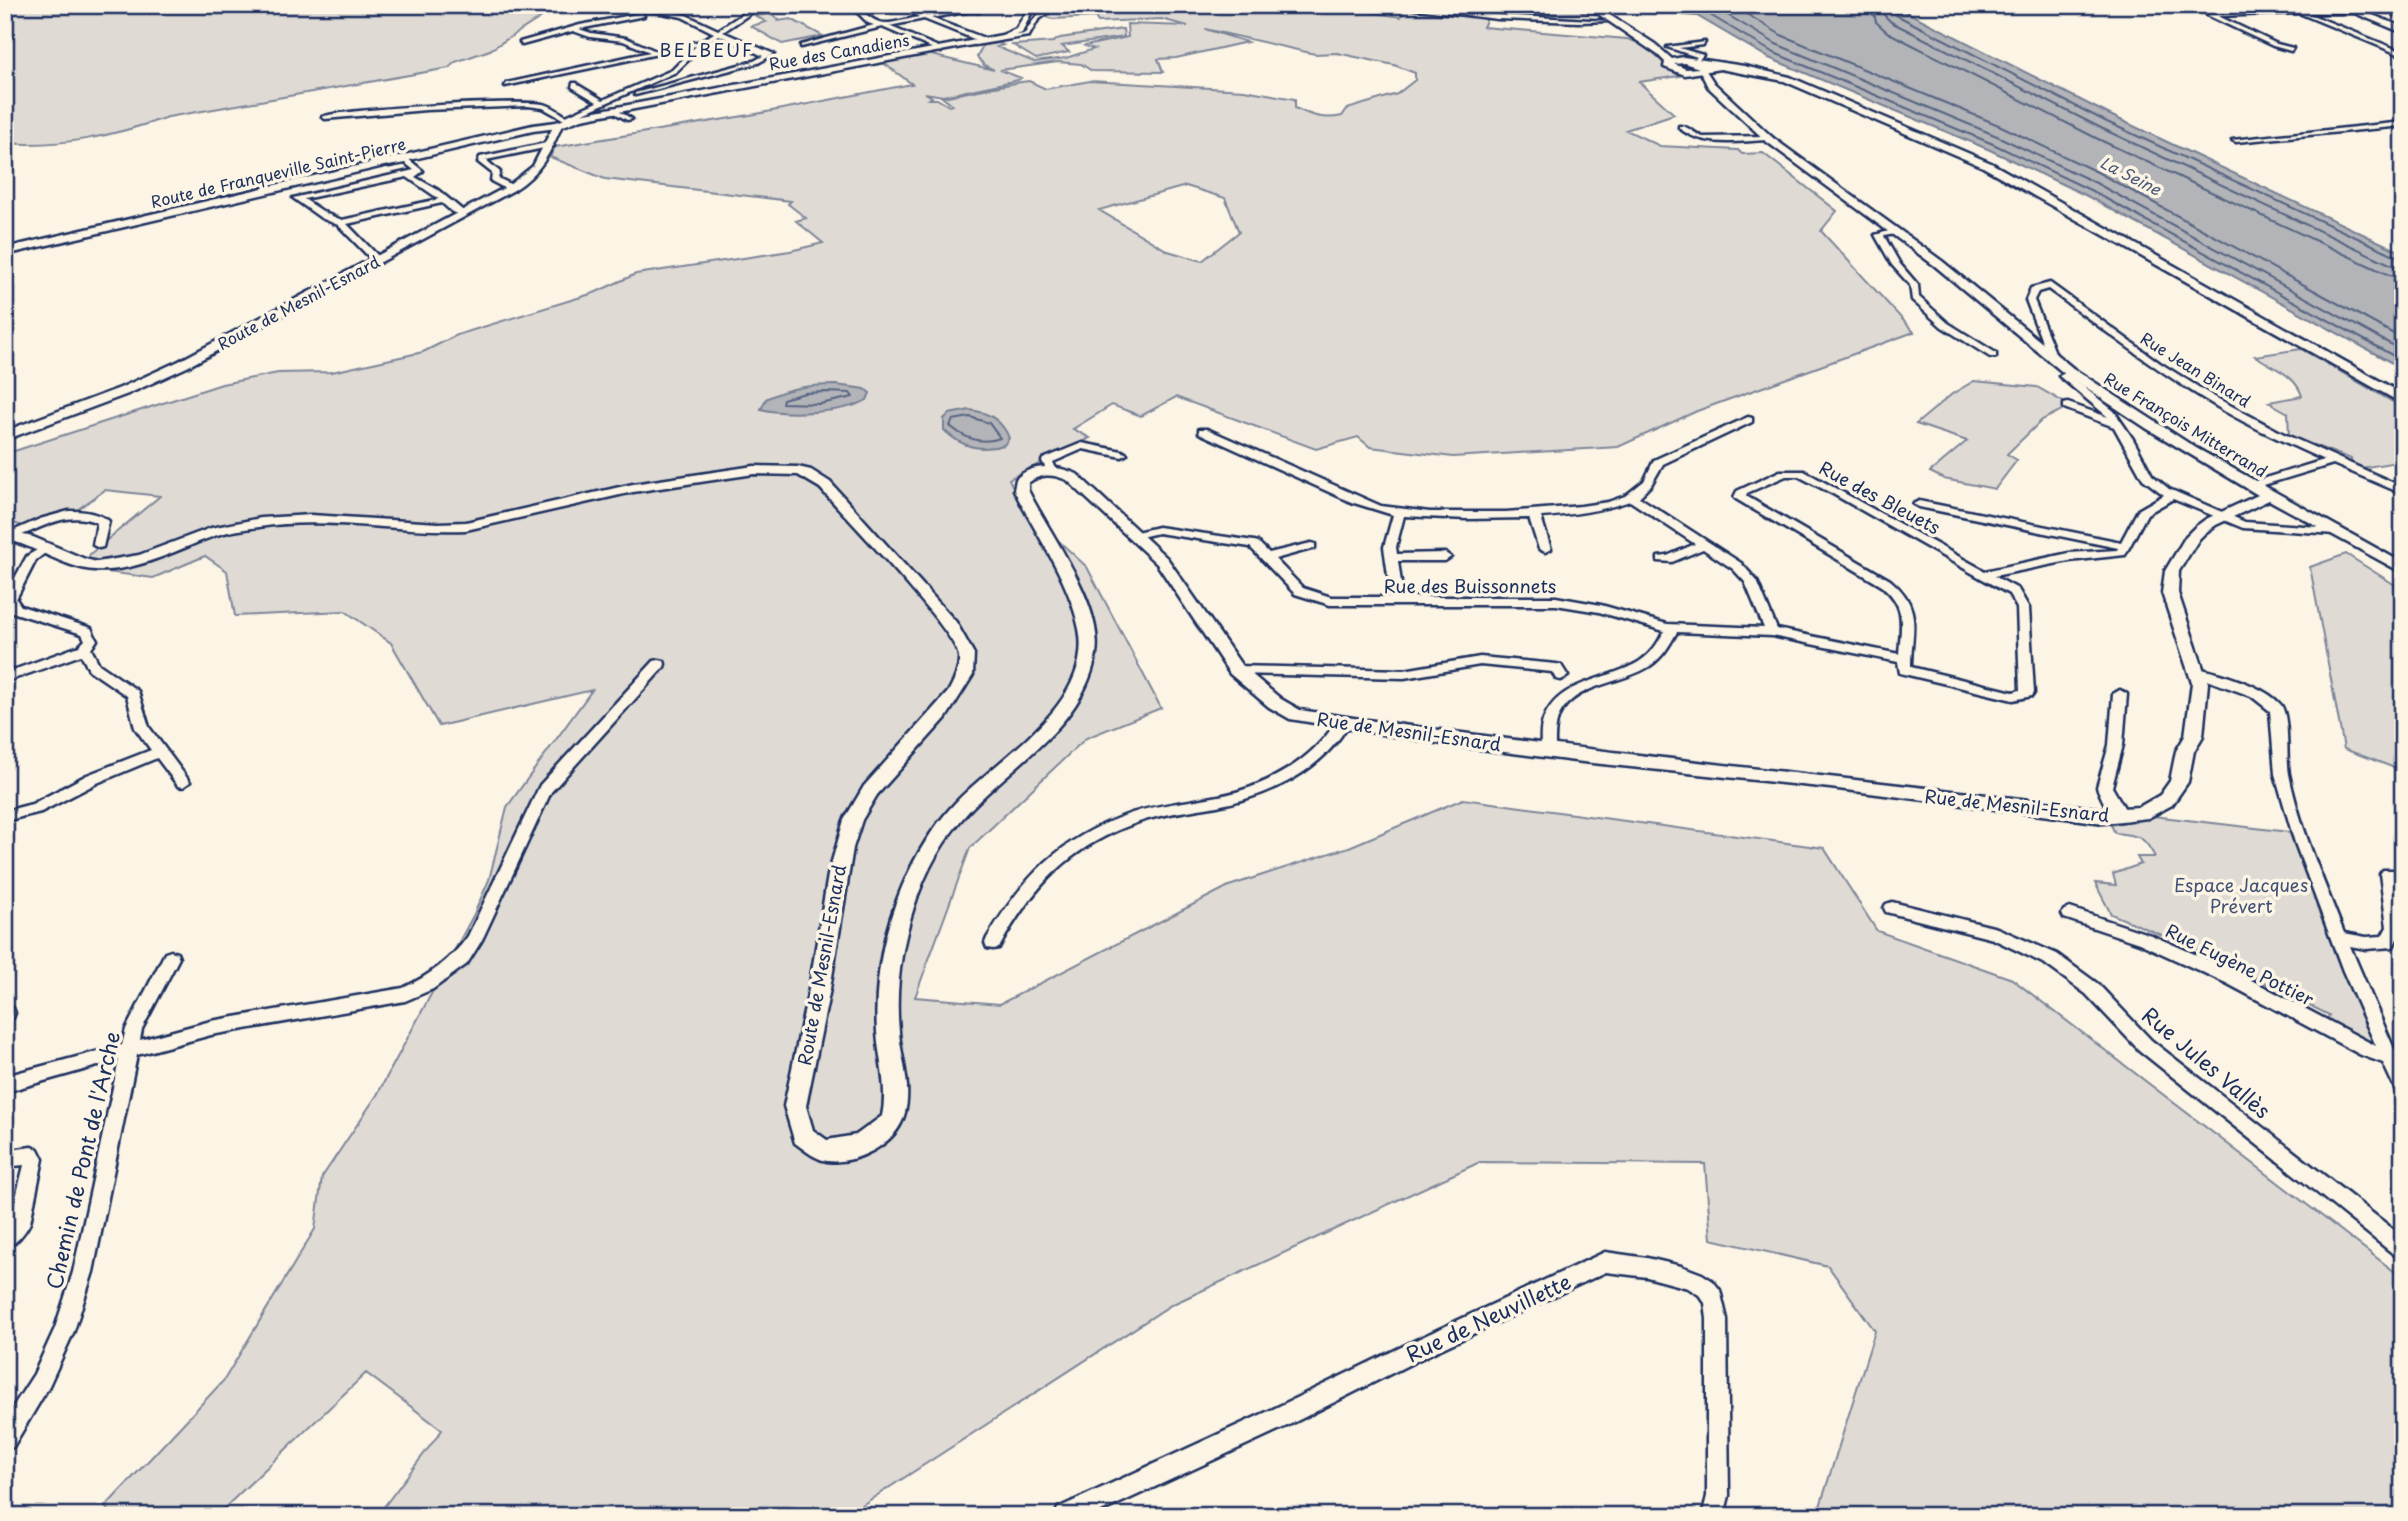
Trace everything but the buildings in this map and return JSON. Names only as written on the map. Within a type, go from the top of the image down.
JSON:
[{"type":"main road","points":[[1589,5],[1607,21],[1670,62],[1758,74],[1803,85],[1944,145],[2015,180],[2403,400]]},
{"type":"main road","name":"Rue des Canadiens","points":[[564,121],[987,41],[1019,31],[1033,7]]},
{"type":"main road","points":[[2341,7],[2403,29]]},
{"type":"main road","points":[[2341,7],[2403,29]]},
{"type":"main road","points":[[1633,36],[1698,65]]},
{"type":"main road","points":[[1670,62],[1668,67],[1685,72],[1698,65]]},
{"type":"main road","name":"Route de Franqueville Saint-Pierre","points":[[5,252],[564,121]]},
{"type":"street","points":[[572,5],[661,11],[684,16],[771,54],[735,68],[602,102],[574,86],[575,84]]},
{"type":"street","points":[[507,85],[702,43],[760,5]]},
{"type":"street","points":[[853,5],[867,20],[941,50]]},
{"type":"street","points":[[903,5],[926,18],[987,41]]},
{"type":"street","points":[[1018,5],[1033,7]]},
{"type":"street","points":[[975,43],[1027,35],[1036,19],[1057,5]]},
{"type":"street","points":[[1387,5],[1528,21],[1607,21]]},
{"type":"street","points":[[2236,5],[2254,13]]},
{"type":"street","points":[[2291,49],[2275,45],[2210,15],[2341,7]]},
{"type":"street","points":[[803,46],[880,25],[972,9],[977,11]]},
{"type":"street","points":[[522,43],[573,29],[661,11]]},
{"type":"street","points":[[2297,11],[2403,54]]},
{"type":"street","points":[[573,29],[590,35],[624,39],[656,54]]},
{"type":"street","points":[[325,117],[426,108],[537,105],[564,121],[674,71],[702,43]]},
{"type":"street","points":[[1703,43],[1670,47],[1701,56],[1698,65],[1711,85]]},
{"type":"street","points":[[1685,72],[1698,76],[1711,85],[1769,138],[1888,226],[1892,232],[1879,235],[1892,258],[1914,285],[1915,298],[1945,325],[1993,355]]},
{"type":"street","points":[[613,110],[629,120]]},
{"type":"street","name":"Route de Mesnil-Esnard","points":[[5,436],[124,391],[173,369],[511,188],[538,168],[564,121]]},
{"type":"street","points":[[2236,140],[2403,124]]},
{"type":"street","points":[[1681,127],[1693,136],[1703,139],[1769,138]]},
{"type":"street","points":[[511,188],[494,179],[496,172],[482,162],[483,159],[551,144]]},
{"type":"street","points":[[358,171],[407,160],[419,171],[417,172]]},
{"type":"street","points":[[377,260],[341,223],[324,216],[297,198],[417,172]]},
{"type":"street","points":[[417,172],[410,177],[421,187],[433,190],[463,214]]},
{"type":"street","points":[[341,223],[444,200]]},
{"type":"street","name":"Rue François Mitterrand","points":[[1892,232],[1935,261],[2071,373],[2171,439],[2403,569]]},
{"type":"street","name":"Rue Jean Binard","points":[[2053,359],[2030,300],[2034,290],[2050,286],[2157,365],[2207,397],[2254,423],[2403,491]]},
{"type":"street","points":[[2071,373],[2064,376],[2104,407],[2119,425],[2147,477],[2172,494],[2250,526],[2335,531]]},
{"type":"street","points":[[2068,406],[2119,425]]},
{"type":"street","points":[[1203,430],[1374,507],[1399,514],[1534,514],[1598,506],[1631,497],[1650,481],[1657,471],[1658,462],[1748,420]]},
{"type":"street","points":[[1122,454],[1082,446],[1046,461],[1053,468],[1052,471],[1072,477],[1162,561],[1236,670],[1238,682],[1248,698],[1278,712],[1296,715]]},
{"type":"street","points":[[2253,485],[2322,462],[2336,460]]},
{"type":"street","name":"Route de Mesnil-Esnard","points":[[47,547],[81,564],[97,566],[142,559],[216,531],[261,522],[311,519],[438,527],[466,526],[633,488],[754,470],[798,471],[825,485],[950,625],[962,643],[967,660],[961,683],[947,704],[860,804],[838,863],[831,919],[795,1106],[803,1136],[824,1150],[848,1148],[874,1138],[893,1120],[896,1091],[888,1035],[887,999],[892,958],[903,910],[925,860],[962,808],[1068,705],[1086,669],[1089,648],[1087,624],[1078,599],[1020,486],[1030,474],[1052,471]]},
{"type":"street","name":"Rue des Bleuets","points":[[1784,473],[1800,473],[1987,574],[2014,592],[2021,603],[2027,693],[2012,696],[1905,670],[1908,608],[1902,595],[1886,583],[1745,502],[1740,493],[1784,473]]},
{"type":"street","points":[[1987,574],[2069,556],[2121,553],[2142,512],[2172,494]]},
{"type":"street","name":"Rue de Mesnil-Esnard","points":[[1236,670],[1275,704],[1296,715],[1342,723],[1548,751],[1830,782],[2050,810],[2122,816],[2142,813],[2160,805],[2172,794],[2179,782],[2185,751],[2194,736],[2200,694],[2198,672],[2173,600],[2169,576],[2193,536],[2211,522],[2269,495]]},
{"type":"street","points":[[1631,497],[1737,566],[1751,582],[1772,632]]},
{"type":"street","points":[[1920,504],[2125,545]]},
{"type":"street","points":[[1398,602],[1390,547],[1399,514]]},
{"type":"street","points":[[1534,514],[1545,549]]},
{"type":"street","points":[[8,536],[29,526],[70,515],[94,515],[103,521],[99,545]]},
{"type":"street","name":"Rue des Buissonnets","points":[[1136,535],[1158,530],[1254,544],[1294,587],[1314,598],[1340,602],[1556,601],[1601,609],[1672,629],[1772,632],[1905,659]]},
{"type":"street","points":[[8,536],[47,547]]},
{"type":"street","points":[[1662,559],[1668,560],[1705,544]]},
{"type":"street","points":[[1268,557],[1311,546]]},
{"type":"street","points":[[5,678],[84,649],[91,640],[91,635],[16,609],[12,601],[31,558],[47,547]]},
{"type":"street","points":[[1391,558],[1445,557]]},
{"type":"street","points":[[1548,751],[1549,724],[1553,713],[1565,700],[1589,685],[1627,674],[1647,663],[1669,638],[1672,629]]},
{"type":"street","points":[[84,649],[94,667],[133,694],[142,727],[183,782]]},
{"type":"street","points":[[1236,670],[1404,674],[1480,661],[1556,667],[1560,676]]},
{"type":"street","points":[[5,1084],[247,1020],[405,993],[427,984],[451,969],[474,940],[545,789],[659,664]]},
{"type":"street","points":[[2198,672],[2256,693],[2277,710],[2283,774],[2295,820],[2339,938],[2396,1056],[2403,1088]]},
{"type":"street","points":[[2120,694],[2115,747],[2103,779],[2107,795],[2122,816]]},
{"type":"street","points":[[993,943],[1013,908],[1035,880],[1065,856],[1117,825],[1147,813],[1237,797],[1267,784],[1319,753],[1335,738],[1342,723]]},
{"type":"street","points":[[5,816],[36,808],[92,779],[161,751]]},
{"type":"street","points":[[2339,938],[2366,943],[2387,942],[2395,927],[2388,874]]},
{"type":"street","name":"Rue Jules Vallès","points":[[1892,908],[1997,933],[2051,960],[2092,989],[2145,1045],[2403,1249]]},
{"type":"street","name":"Rue Eugène Pottier","points":[[2070,914],[2170,950],[2232,978],[2367,1050],[2396,1056]]},
{"type":"street","name":"Chemin de Pont de l'Arche","points":[[5,1439],[41,1381],[59,1343],[83,1272],[134,1029],[171,963]]},
{"type":"street","points":[[5,1159],[30,1155],[34,1159],[20,1223],[5,1239]]},
{"type":"street","name":"Rue de Neuvillette","points":[[1066,1516],[1279,1418],[1605,1262],[1635,1264],[1696,1281],[1713,1296],[1717,1319],[1718,1482],[1713,1516]]},
{"type":"green space","points":[[5,5],[550,5],[554,9],[490,50],[455,62],[449,68],[168,117],[88,139],[26,144],[5,143]]},
{"type":"green space","points":[[1038,5],[1324,5],[1401,17],[1405,9],[1487,18],[1483,27],[1627,39],[1642,44],[1679,76],[1639,82],[1674,114],[1626,130],[1660,146],[1738,150],[1742,154],[1763,153],[1837,211],[1821,231],[1914,332],[1697,411],[1618,447],[1453,457],[1370,447],[1358,437],[1316,449],[1176,397],[1141,416],[1112,405],[1073,429],[1090,438],[1009,479],[1023,508],[1087,567],[1161,708],[1086,738],[970,848],[915,997],[1000,1004],[1229,886],[1349,847],[1463,799],[1824,848],[1877,931],[2012,979],[2403,1278],[2403,1516],[1817,1516],[1875,1331],[1828,1266],[1711,1239],[1705,1164],[1480,1162],[1171,1305],[845,1516],[377,1516],[442,1430],[366,1373],[216,1516],[115,1516],[105,1507],[224,1380],[315,1229],[322,1177],[377,1095],[474,914],[489,880],[507,807],[592,690],[439,726],[391,643],[345,611],[235,616],[227,571],[205,556],[153,578],[84,569],[90,554],[160,496],[105,490],[74,512],[22,526],[5,520],[5,454],[222,384],[278,373],[332,372],[423,352],[457,335],[594,293],[636,274],[790,251],[823,243],[796,221],[806,218],[788,204],[791,201],[605,179],[550,157],[555,147],[756,114],[912,84],[882,62],[927,54],[994,70],[984,65],[977,57],[983,45],[999,43],[1003,45],[997,47],[1034,62],[1066,58],[1094,49],[1085,46],[1128,37],[1127,24],[1188,26],[1161,19],[1098,22],[1095,17],[1052,19],[1039,14],[1033,21],[1027,22]],"holes":[[[1205,29],[1315,54],[1337,53],[1394,65],[1415,73],[1415,80],[1397,94],[1347,109],[1342,116],[1329,118],[1295,108],[1295,99],[1244,90],[1090,81],[1046,89],[1029,81],[942,97],[952,105],[949,106],[937,99],[929,99],[932,97],[925,93],[943,96],[1018,80],[1021,78],[1000,70],[1058,62],[1081,64],[1092,71],[1163,72],[1158,59],[1176,58],[1247,42]],[[1186,186],[1225,198],[1239,232],[1202,261],[1168,251],[1099,210]]]},
{"type":"green space","points":[[1393,5],[1585,5],[1591,13],[1542,14],[1533,20],[1443,13]]},
{"type":"green space","points":[[769,14],[779,19],[778,21],[791,19],[823,36],[782,44],[751,26],[766,22],[756,16]]},
{"type":"green space","points":[[1123,29],[1124,37],[1062,46],[1069,52],[1036,59],[1013,45],[1053,42],[1060,38]]},
{"type":"green space","points":[[2301,349],[2403,408],[2403,461],[2361,468],[2351,463],[2351,459],[2289,436],[2288,413],[2269,402],[2302,396],[2295,382],[2255,356]]},
{"type":"green space","points":[[1974,381],[2037,387],[2070,406],[2042,420],[2007,454],[2017,460],[1995,489],[1944,479],[1930,472],[1967,441],[1916,424],[1952,394]]},
{"type":"green space","points":[[2346,554],[2403,590],[2403,771],[2344,749],[2310,567]]},
{"type":"green space","name":"Espace Jacques Prévert","points":[[2153,816],[2289,832],[2377,1037],[2375,1042],[2371,1045],[2326,1024],[2329,1015],[2210,955],[2111,914],[2095,883],[2116,885],[2113,874],[2141,864],[2137,857],[2155,857],[2140,838],[2115,833],[2111,825]]},
{"type":"water","name":"La Seine","points":[[1670,5],[1893,5],[2110,115],[2403,253],[2403,369],[2087,196],[1990,150],[1769,58],[1697,16],[1684,15]]},
{"type":"water","points":[[836,385],[865,389],[870,393],[867,400],[844,408],[815,412],[761,409],[766,399],[792,389]]},
{"type":"water","points":[[970,410],[988,415],[998,422],[1009,438],[1004,445],[979,448],[964,444],[944,430],[944,419],[949,414]]},
{"type":"railway","points":[[2365,5],[2403,20]]},
{"type":"railway","points":[[2398,5],[2403,7]]},
{"type":"district","name":"BELBEUF","points":[[707,49]]}]
